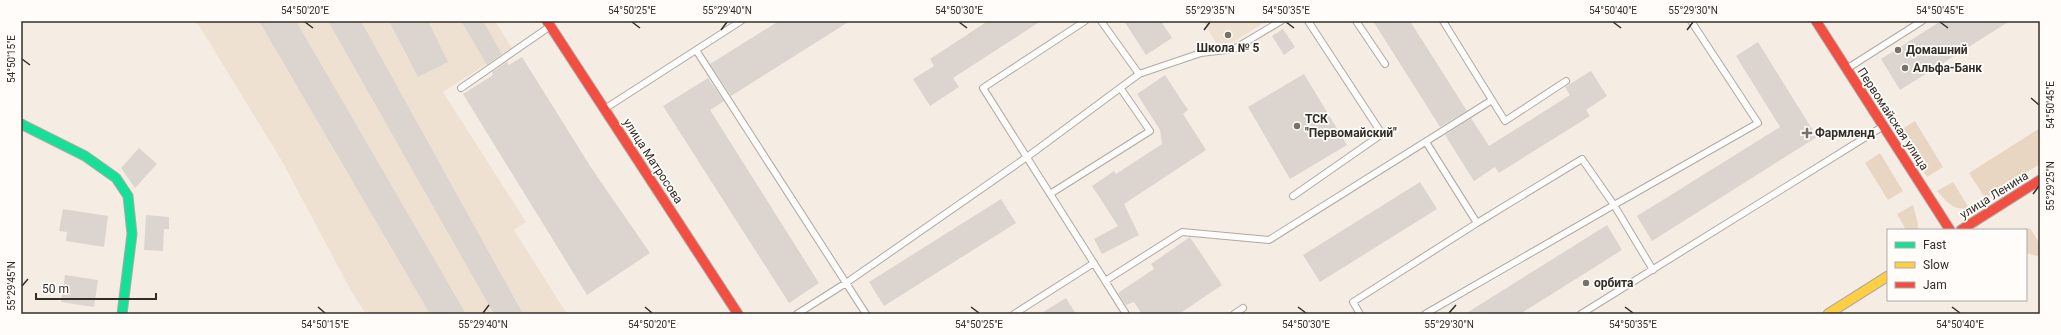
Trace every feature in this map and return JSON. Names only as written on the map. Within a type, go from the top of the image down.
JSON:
[{"type":"street","name":"Первомайская улица","points":[[1816,21],[1949,229]]},
{"type":"street","name":"улица Матросова","points":[[549,24],[738,314]]},
{"type":"street","points":[[21,124],[85,156],[116,178],[128,196],[132,234],[122,314]]},
{"type":"street","name":"улица Ленина","points":[[1963,229],[2040,180]]},
{"type":"street","points":[[1828,314],[1887,277]]},
{"type":"lane","points":[[605,108],[741,21]]},
{"type":"lane","points":[[1085,21],[983,88],[1126,314]]},
{"type":"lane","points":[[1101,21],[1139,74]]},
{"type":"lane","points":[[797,314],[846,283],[1027,157],[1121,89],[1139,74],[1201,53],[1234,49],[1281,21]]},
{"type":"lane","points":[[1293,196],[1382,134],[1308,21]]},
{"type":"lane","points":[[1356,21],[1385,64]]},
{"type":"lane","points":[[1443,21],[1505,121],[1566,81]]},
{"type":"lane","points":[[1425,314],[1758,123],[1691,21]]},
{"type":"lane","points":[[1847,69],[1922,21]]},
{"type":"lane","points":[[461,88],[549,24]]},
{"type":"lane","points":[[696,50],[866,314]]},
{"type":"lane","points":[[1050,194],[1150,131],[1121,89]]},
{"type":"lane","points":[[1105,282],[1182,232],[1269,240],[1492,100]]},
{"type":"lane","points":[[1581,314],[1884,126]]},
{"type":"lane","points":[[1426,142],[1477,223]]},
{"type":"lane","points":[[1360,314],[1353,302],[1582,158],[1614,205],[1653,270]]},
{"type":"lane","points":[[1014,314],[1094,264]]},
{"type":"lane","points":[[1234,314],[1243,308]]},
{"type":"shaded area","points":[[192,21],[495,21],[512,48],[443,92],[526,222],[514,230],[567,314],[366,314],[351,291],[283,163],[198,24]]},
{"type":"shaded area","name":"Школа № 5","points":[[1203,21],[1267,21],[1220,50]]},
{"type":"shaded area","points":[[1915,121],[1943,167],[1927,177],[1899,131]]},
{"type":"shaded area","points":[[2040,128],[2040,164],[1985,198],[1969,173]]},
{"type":"shaded area","points":[[1880,153],[1903,191],[1888,200],[1865,163]]},
{"type":"shaded area","points":[[1953,182],[1969,208],[1963,209],[1954,207],[1937,191]]},
{"type":"shaded area","points":[[1913,205],[1918,224],[1917,229],[1905,229],[1897,214]]},
{"type":"shaded area","points":[[2030,228],[2040,244],[2040,257],[2027,253],[2027,230]]},
{"type":"building","points":[[259,21],[296,21],[466,314],[430,314]]},
{"type":"building","points":[[328,21],[361,21],[523,314],[494,314]]},
{"type":"building","points":[[389,21],[428,21],[448,62],[418,77]]},
{"type":"building","points":[[461,21],[483,21],[502,54],[487,65]]},
{"type":"building","points":[[779,21],[850,21],[731,96],[710,64]]},
{"type":"building","points":[[988,21],[1041,21],[953,78],[959,87],[930,106],[913,79],[934,66],[930,59]]},
{"type":"building","points":[[1124,21],[1161,21],[1172,38],[1146,55]]},
{"type":"building","points":[[1373,21],[1410,21],[1467,111],[1440,127]]},
{"type":"building","points":[[1941,21],[2010,21],[1900,90],[1881,59]]},
{"type":"building","points":[[1283,29],[1295,47],[1284,55],[1272,36]]},
{"type":"building","points":[[1758,42],[1817,137],[1652,241],[1637,216],[1780,127],[1736,56]]},
{"type":"building","points":[[522,57],[592,169],[650,253],[587,295],[463,94],[493,75],[492,72],[507,62],[509,65]]},
{"type":"building","points":[[1591,71],[1607,96],[1586,110],[1590,116],[1499,173],[1495,167],[1474,181],[1445,135],[1471,118],[1489,146],[1570,95],[1565,87]]},
{"type":"building","name":"ТСК \"Первомайский\"","points":[[1304,74],[1347,145],[1290,179],[1248,107]]},
{"type":"building","points":[[1165,75],[1188,110],[1183,114],[1206,150],[1124,204],[1139,235],[1102,254],[1094,239],[1118,226],[1092,186],[1114,171],[1116,174],[1162,144],[1160,130],[1137,94]]},
{"type":"building","points":[[708,78],[724,101],[710,110],[819,283],[789,303],[663,106]]},
{"type":"building","points":[[139,148],[157,164],[135,188],[121,168]]},
{"type":"building","points":[[1420,182],[1437,209],[1320,282],[1303,255]]},
{"type":"building","points":[[1001,199],[1016,223],[884,306],[869,282]]},
{"type":"building","points":[[63,209],[108,216],[104,247],[66,241],[67,232],[59,231]]},
{"type":"building","points":[[146,215],[169,217],[169,229],[164,229],[163,251],[144,250]]},
{"type":"building","points":[[1607,225],[1622,250],[1520,314],[1465,314]]},
{"type":"building","points":[[1190,237],[1222,285],[1179,314],[1142,314],[1134,302],[1126,305],[1118,293],[1154,269],[1151,264]]},
{"type":"building","points":[[65,275],[98,280],[94,307],[61,302]]},
{"type":"building","points":[[1066,298],[1076,314],[1040,314]]},
{"type":"traffic: fast","points":[[21,124],[85,156],[116,178],[128,196],[132,234],[122,314]]},
{"type":"traffic: slow","points":[[1828,314],[1887,277]]},
{"type":"traffic: jam","points":[[547,21],[738,314]]},
{"type":"traffic: jam","points":[[1816,21],[1949,229]]},
{"type":"traffic: jam","points":[[1963,229],[2040,180]]},
{"type":"place","name":"Школа № 5","points":[[1228,35]]},
{"type":"place","name":"Домашний","points":[[1898,50]]},
{"type":"place","name":"Альфа-Банк","points":[[1905,68]]},
{"type":"place","name":"ТСК \"Первомайский\"","points":[[1297,126]]},
{"type":"place","name":"Фармленд","points":[[1807,133]]},
{"type":"place","name":"орбита","points":[[1586,283]]}]
